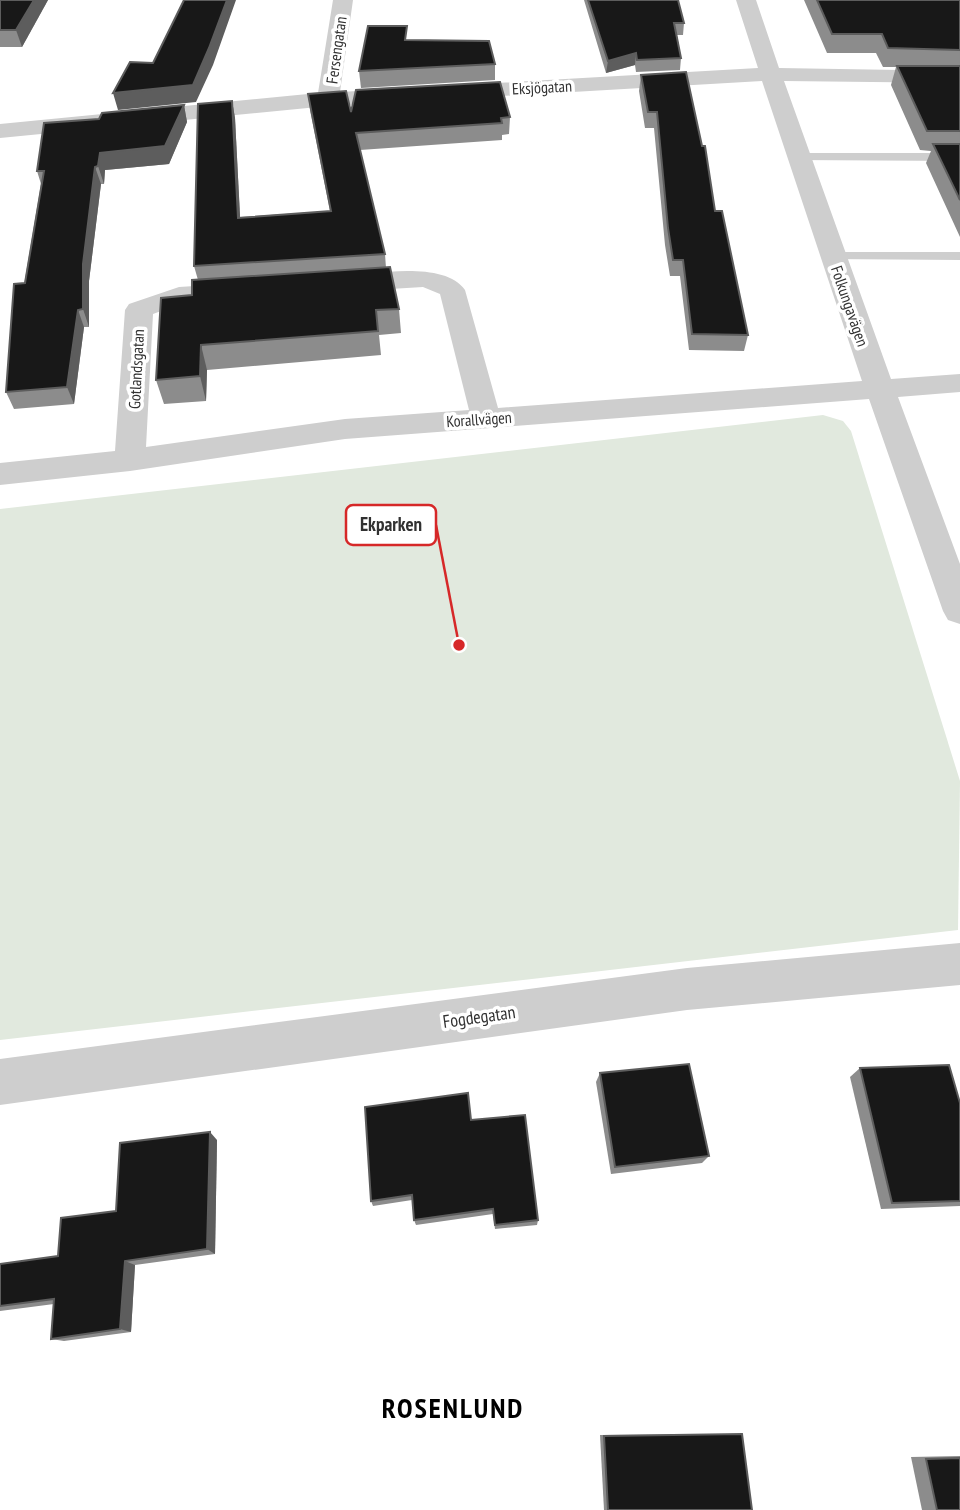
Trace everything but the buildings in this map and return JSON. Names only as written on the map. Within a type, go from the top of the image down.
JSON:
[{"type":"street","name":"Fersengatan","points":[[328,99],[343,0]]},
{"type":"street","name":"Folkungavägen","points":[[746,0],[832,256],[960,611]]},
{"type":"street","name":"Eksjögatan","points":[[0,131],[328,99],[771,74],[960,77]]},
{"type":"street","points":[[317,286],[427,279],[452,290],[486,418]]},
{"type":"street","name":"Gotlandsgatan","points":[[130,460],[139,310],[179,295],[262,290]]},
{"type":"street","name":"Korallvägen","points":[[0,474],[130,460],[345,429],[960,383]]},
{"type":"street","name":"Fogdegatan","points":[[0,1082],[688,989],[960,964]]},
{"type":"lane","points":[[799,157],[960,157]]},
{"type":"lane","points":[[832,256],[960,256]]},
{"type":"shaded area","points":[[823,415],[843,421],[851,431],[960,781],[958,930],[0,1040],[0,509]]},
{"type":"place","name":"Ekparken","points":[[459,645]]},
{"type":"district","name":"ROSENLUND","points":[[453,1408]]}]
